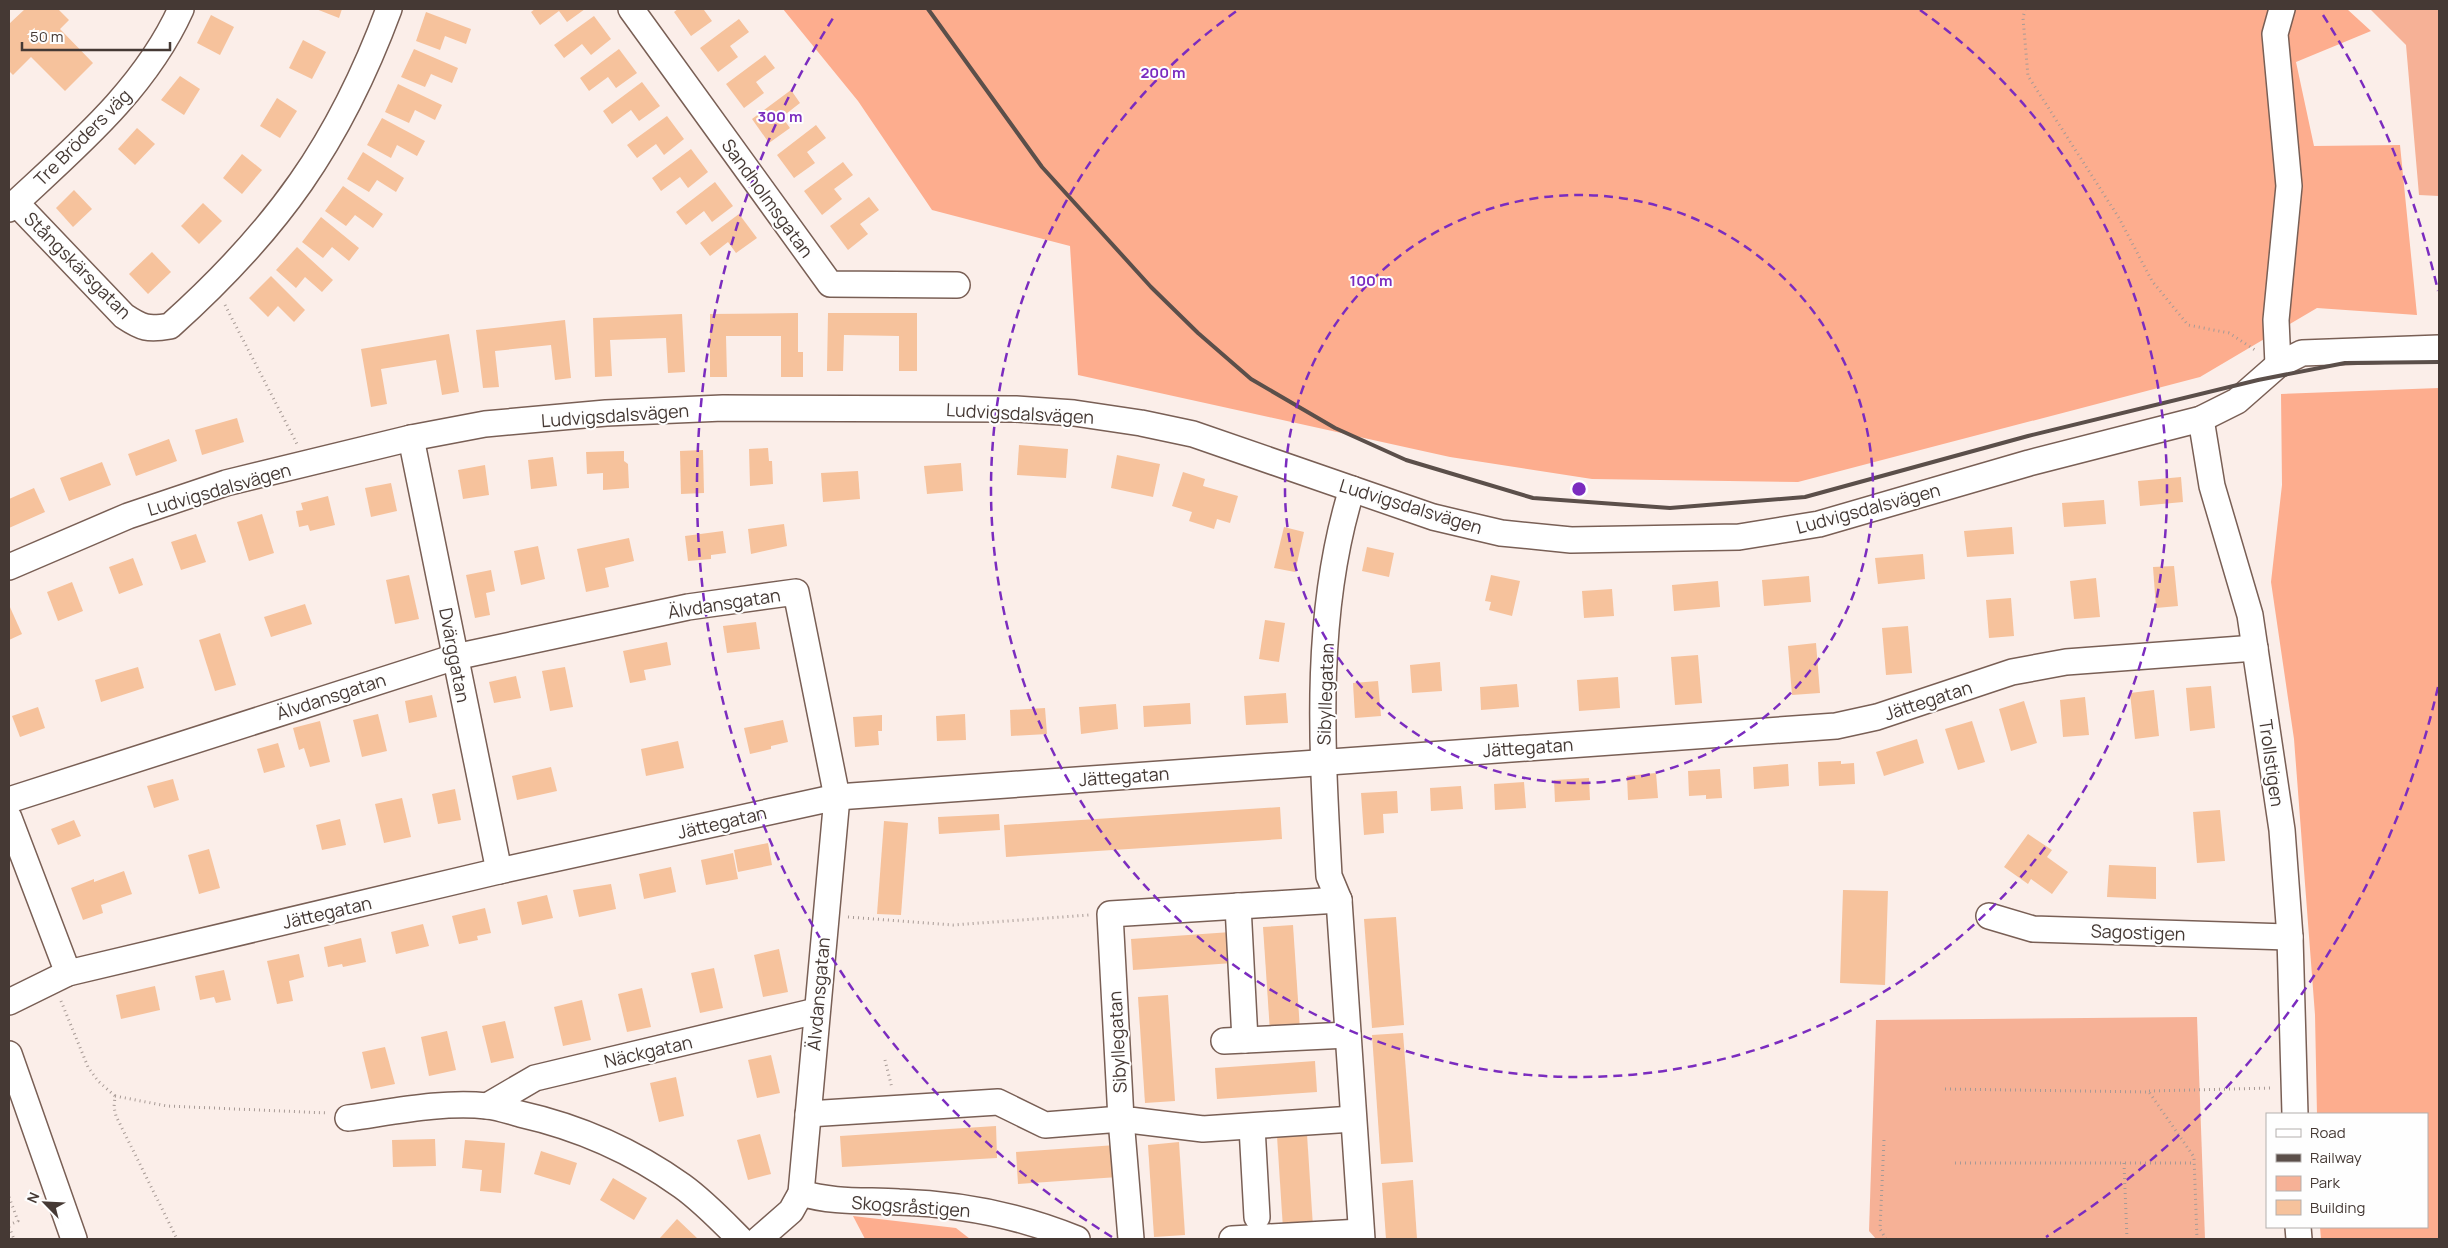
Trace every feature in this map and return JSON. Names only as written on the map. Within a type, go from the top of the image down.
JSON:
[{"type":"street","name":"Tre Bröders väg","points":[[12,206],[88,136],[132,88],[154,57],[181,9]]},
{"type":"street","name":"Stångskärsgatan","points":[[12,206],[124,316],[141,327],[156,329],[170,326],[238,262],[282,211],[313,167],[345,112],[370,60],[389,9]]},
{"type":"street","name":"Sandholmsgatan","points":[[631,9],[830,284],[957,286]]},
{"type":"street","points":[[2278,365],[2276,320],[2289,186],[2275,34],[2282,9]]},
{"type":"street","name":"Ludvigsdalsvägen","points":[[9,567],[128,516],[226,484],[411,438],[485,424],[626,412],[723,408],[1035,410],[1074,412],[1193,434],[1433,516],[1501,533],[1571,540],[1739,537],[1819,524],[2029,463],[2201,419],[2237,401],[2278,365],[2302,353],[2439,348]]},
{"type":"street","name":"Trollstigen","points":[[2201,419],[2212,486],[2250,615],[2282,830],[2290,937],[2295,1113]]},
{"type":"street","name":"Dvärggatan","points":[[411,438],[499,872]]},
{"type":"street","name":"Sibyllegatan","points":[[1232,1238],[1362,1236],[1339,900],[1328,876],[1321,712],[1330,587],[1341,523],[1352,488]]},
{"type":"street","name":"Älvdansgatan","points":[[9,800],[455,657],[688,606],[796,592],[837,796],[801,1193],[791,1211],[759,1239]]},
{"type":"street","name":"Jättegatan","points":[[9,1002],[60,976],[499,872],[837,796],[1836,726],[1877,717],[2012,672],[2066,662],[2255,648]]},
{"type":"street","points":[[9,818],[60,976]]},
{"type":"street","points":[[1110,914],[1339,900]]},
{"type":"street","points":[[1238,906],[1235,1041],[1348,1034]]},
{"type":"street","name":"Sibyllegatan","points":[[1110,914],[1121,1119],[1131,1239]]},
{"type":"street","name":"Sagostigen","points":[[1989,916],[2033,929],[2290,937]]},
{"type":"street","name":"Näckgatan","points":[[487,1106],[535,1078],[816,1011]]},
{"type":"street","points":[[9,1054],[74,1239]]},
{"type":"street","name":"Sibyllegatan","points":[[808,1114],[998,1102],[1045,1125],[1121,1119],[1203,1129],[1353,1119]]},
{"type":"street","points":[[348,1118],[433,1107],[487,1106],[564,1125],[616,1146],[683,1186],[740,1239]]},
{"type":"street","points":[[1252,1127],[1257,1217]]},
{"type":"street","name":"Skogsråstigen","points":[[801,1193],[840,1201],[899,1202],[954,1206],[1004,1215],[1077,1239]]},
{"type":"path","points":[[2025,9],[2023,18],[2028,76],[2119,218],[2152,281],[2188,326],[2229,333],[2278,365]]},
{"type":"path","points":[[214,284],[307,464]]},
{"type":"path","points":[[825,915],[953,925],[1110,914]]},
{"type":"path","points":[[60,976],[88,1067],[98,1081],[115,1096],[167,1106],[326,1113],[348,1118]]},
{"type":"path","points":[[884,1060],[898,1108]]},
{"type":"path","points":[[1945,1089],[2149,1092],[2273,1088]]},
{"type":"path","points":[[2149,1092],[2194,1157],[2197,1239]]},
{"type":"path","points":[[115,1096],[114,1107],[116,1116],[177,1239]]},
{"type":"path","points":[[1884,1140],[1880,1229],[1886,1239]]},
{"type":"path","points":[[1955,1162],[2194,1164]]},
{"type":"path","points":[[2124,1163],[2127,1239]]},
{"type":"path","points":[[9,1197],[18,1221],[9,1226],[14,1239]]},
{"type":"green space","points":[[2370,9],[2439,9],[2439,196],[2419,195],[2406,45]]},
{"type":"green space","points":[[2197,1017],[2205,1239],[1876,1239],[1869,1231],[1876,1020]]},
{"type":"shaded area","points":[[783,9],[2347,9],[2371,31],[2296,62],[2314,146],[2400,145],[2417,315],[2317,308],[2200,377],[1798,482],[1592,479],[1450,457],[1078,375],[1070,246],[932,210],[858,101]]},
{"type":"shaded area","points":[[2439,388],[2439,1239],[2321,1239],[2320,1228],[2428,1228],[2428,1113],[2317,1113],[2315,1015],[2294,739],[2271,582],[2282,485],[2281,394]]},
{"type":"shaded area","points":[[853,1216],[956,1228],[970,1239],[865,1239]]},
{"type":"building","points":[[25,9],[58,9],[69,20],[60,29],[93,63],[65,91],[31,57],[13,75],[9,71],[9,24]]},
{"type":"building","points":[[316,9],[342,9],[339,18]]},
{"type":"building","points":[[535,9],[585,9],[567,22],[559,11],[540,25],[531,12]]},
{"type":"building","points":[[678,9],[705,9],[712,21],[691,36],[674,12]]},
{"type":"building","points":[[426,12],[471,29],[466,44],[445,36],[440,50],[416,41]]},
{"type":"building","points":[[211,15],[234,27],[220,55],[197,43]]},
{"type":"building","points":[[594,16],[611,39],[591,55],[582,44],[564,58],[554,45]]},
{"type":"building","points":[[739,19],[749,32],[730,46],[738,57],[718,72],[700,48]]},
{"type":"building","points":[[303,40],[326,52],[312,79],[289,68]]},
{"type":"building","points":[[414,49],[458,68],[452,83],[431,74],[425,87],[401,77]]},
{"type":"building","points":[[619,49],[637,73],[616,88],[608,77],[589,91],[580,78]]},
{"type":"building","points":[[765,55],[775,68],[756,82],[764,93],[744,108],[726,84]]},
{"type":"building","points":[[180,76],[200,89],[184,115],[161,100]]},
{"type":"building","points":[[642,82],[660,106],[639,121],[631,110],[612,124],[603,111]]},
{"type":"building","points":[[398,84],[442,105],[435,120],[415,110],[409,123],[385,112]]},
{"type":"building","points":[[791,90],[800,103],[782,117],[790,128],[769,143],[752,119]]},
{"type":"building","points":[[277,98],[297,111],[280,138],[260,126]]},
{"type":"building","points":[[667,116],[684,139],[664,155],[656,144],[637,158],[627,145]]},
{"type":"building","points":[[382,118],[425,141],[417,156],[397,145],[391,158],[367,145]]},
{"type":"building","points":[[816,125],[826,138],[807,152],[815,163],[794,178],[777,155]]},
{"type":"building","points":[[137,128],[155,144],[135,165],[118,149]]},
{"type":"building","points":[[691,149],[708,172],[688,188],[680,177],[661,191],[652,178]]},
{"type":"building","points":[[363,152],[404,178],[396,192],[377,180],[369,192],[347,179]]},
{"type":"building","points":[[242,154],[262,170],[242,194],[223,178]]},
{"type":"building","points":[[843,162],[853,175],[834,189],[842,199],[822,215],[804,191]]},
{"type":"building","points":[[715,182],[733,206],[712,222],[704,211],[686,225],[676,212]]},
{"type":"building","points":[[343,186],[383,214],[373,228],[355,215],[346,226],[325,211]]},
{"type":"building","points":[[74,190],[92,209],[73,227],[56,208]]},
{"type":"building","points":[[869,197],[879,210],[860,224],[868,234],[848,250],[830,226]]},
{"type":"building","points":[[203,203],[222,221],[199,244],[181,226]]},
{"type":"building","points":[[739,214],[757,238],[736,253],[728,242],[710,256],[700,243]]},
{"type":"building","points":[[321,217],[359,248],[349,261],[332,247],[323,258],[302,242]]},
{"type":"building","points":[[297,247],[333,280],[322,292],[305,277],[296,288],[276,270]]},
{"type":"building","points":[[152,252],[171,272],[148,294],[129,274]]},
{"type":"building","points":[[271,276],[305,310],[294,322],[278,306],[268,317],[249,298]]},
{"type":"building","points":[[798,313],[798,352],[803,352],[803,377],[781,377],[781,336],[726,336],[727,377],[710,377],[710,314]]},
{"type":"building","points":[[828,313],[917,313],[917,371],[899,371],[899,336],[844,335],[843,371],[827,371]]},
{"type":"building","points":[[682,314],[685,372],[668,373],[666,338],[610,340],[612,376],[595,377],[593,318]]},
{"type":"building","points":[[565,320],[571,378],[555,380],[551,345],[495,351],[499,387],[483,388],[476,330]]},
{"type":"building","points":[[449,334],[459,392],[442,395],[436,360],[381,369],[387,404],[371,407],[361,349]]},
{"type":"building","points":[[237,418],[244,442],[202,455],[195,430]]},
{"type":"building","points":[[169,439],[177,461],[136,476],[128,454]]},
{"type":"building","points":[[1019,445],[1068,449],[1066,478],[1017,475]]},
{"type":"building","points":[[768,448],[769,461],[772,461],[773,484],[750,486],[749,449]]},
{"type":"building","points":[[703,450],[704,493],[681,494],[680,451]]},
{"type":"building","points":[[624,451],[624,461],[628,464],[629,488],[603,490],[603,473],[587,474],[586,452]]},
{"type":"building","points":[[1117,455],[1160,464],[1153,497],[1111,488]]},
{"type":"building","points":[[553,457],[557,486],[531,489],[528,460]]},
{"type":"building","points":[[102,462],[111,485],[69,501],[60,478]]},
{"type":"building","points":[[961,463],[963,491],[927,494],[924,466]]},
{"type":"building","points":[[485,465],[489,495],[463,499],[458,470]]},
{"type":"building","points":[[858,471],[860,499],[823,502],[821,473]]},
{"type":"building","points":[[1183,472],[1205,479],[1203,486],[1238,496],[1230,523],[1217,519],[1214,529],[1189,521],[1192,512],[1172,506]]},
{"type":"building","points":[[2181,477],[2183,502],[2140,506],[2138,481]]},
{"type":"building","points":[[391,483],[397,511],[371,517],[365,488]]},
{"type":"building","points":[[34,488],[45,512],[9,528],[9,499]]},
{"type":"building","points":[[328,496],[335,525],[310,531],[308,525],[299,527],[296,511],[303,510],[301,503]]},
{"type":"building","points":[[2104,500],[2106,524],[2064,527],[2062,503]]},
{"type":"building","points":[[262,514],[274,553],[249,561],[237,522]]},
{"type":"building","points":[[784,524],[787,546],[751,554],[748,529]]},
{"type":"building","points":[[1284,527],[1304,532],[1295,572],[1274,568]]},
{"type":"building","points":[[2012,527],[2014,554],[1967,557],[1964,531]]},
{"type":"building","points":[[723,531],[726,553],[711,555],[711,559],[688,561],[685,536]]},
{"type":"building","points":[[196,534],[206,562],[181,570],[171,542]]},
{"type":"building","points":[[629,538],[634,561],[605,568],[609,587],[586,592],[577,549]]},
{"type":"building","points":[[538,546],[545,579],[521,585],[514,551]]},
{"type":"building","points":[[1367,547],[1394,553],[1389,577],[1362,571]]},
{"type":"building","points":[[1923,554],[1925,579],[1878,584],[1875,558]]},
{"type":"building","points":[[133,558],[143,585],[119,594],[109,567]]},
{"type":"building","points":[[2174,566],[2178,606],[2156,608],[2153,567]]},
{"type":"building","points":[[491,570],[495,591],[486,593],[490,615],[475,618],[466,575]]},
{"type":"building","points":[[409,575],[419,619],[395,624],[386,580]]},
{"type":"building","points":[[1491,575],[1520,581],[1512,616],[1489,610],[1491,602],[1485,601]]},
{"type":"building","points":[[1809,576],[1811,602],[1764,606],[1762,580]]},
{"type":"building","points":[[2096,578],[2100,617],[2074,619],[2070,581]]},
{"type":"building","points":[[1718,581],[1720,607],[1674,611],[1672,585]]},
{"type":"building","points":[[72,582],[83,611],[58,621],[47,592]]},
{"type":"building","points":[[1612,589],[1614,616],[1584,618],[1582,591]]},
{"type":"building","points":[[2011,598],[2014,636],[1989,638],[1986,600]]},
{"type":"building","points":[[305,604],[312,624],[271,637],[264,617]]},
{"type":"building","points":[[9,605],[22,634],[9,640]]},
{"type":"building","points":[[1265,620],[1285,623],[1279,662],[1259,659]]},
{"type":"building","points":[[756,622],[760,649],[727,653],[723,626]]},
{"type":"building","points":[[1908,626],[1912,673],[1886,675],[1882,628]]},
{"type":"building","points":[[220,633],[236,685],[215,691],[199,640]]},
{"type":"building","points":[[667,642],[671,665],[644,670],[646,680],[630,683],[623,651]]},
{"type":"building","points":[[1816,643],[1820,693],[1792,695],[1788,646]]},
{"type":"building","points":[[1698,655],[1702,703],[1675,705],[1671,657]]},
{"type":"building","points":[[1440,662],[1442,691],[1412,693],[1410,665]]},
{"type":"building","points":[[138,667],[144,688],[101,702],[95,680]]},
{"type":"building","points":[[565,667],[573,707],[550,711],[542,671]]},
{"type":"building","points":[[516,676],[521,698],[494,703],[489,682]]},
{"type":"building","points":[[1618,677],[1620,708],[1579,711],[1577,680]]},
{"type":"building","points":[[1378,681],[1381,716],[1355,718],[1353,683]]},
{"type":"building","points":[[1517,684],[1519,707],[1481,710],[1480,687]]},
{"type":"building","points":[[2211,686],[2215,728],[2190,731],[2186,688]]},
{"type":"building","points":[[2154,690],[2159,736],[2135,739],[2130,693]]},
{"type":"building","points":[[1286,693],[1288,723],[1246,725],[1244,696]]},
{"type":"building","points":[[432,695],[437,717],[409,723],[405,701]]},
{"type":"building","points":[[2085,697],[2089,735],[2063,737],[2060,700]]},
{"type":"building","points":[[2024,701],[2037,743],[2011,751],[1999,709]]},
{"type":"building","points":[[1190,703],[1191,724],[1144,727],[1143,706]]},
{"type":"building","points":[[1116,704],[1118,729],[1081,734],[1079,707]]},
{"type":"building","points":[[38,707],[45,728],[20,737],[12,716]]},
{"type":"building","points":[[1045,708],[1047,734],[1011,736],[1010,710]]},
{"type":"building","points":[[378,714],[387,751],[362,757],[353,720]]},
{"type":"building","points":[[965,714],[966,740],[937,741],[936,716]]},
{"type":"building","points":[[882,715],[882,731],[878,731],[879,745],[855,747],[853,717]]},
{"type":"building","points":[[783,720],[788,742],[771,746],[771,749],[750,754],[744,728]]},
{"type":"building","points":[[320,721],[330,762],[310,767],[304,748],[299,750],[293,728]]},
{"type":"building","points":[[1972,721],[1985,762],[1958,770],[1945,729]]},
{"type":"building","points":[[1917,739],[1924,763],[1884,776],[1876,752]]},
{"type":"building","points":[[678,741],[684,768],[646,776],[641,749]]},
{"type":"building","points":[[278,743],[285,767],[264,773],[257,749]]},
{"type":"building","points":[[1841,761],[1841,764],[1854,763],[1855,784],[1819,786],[1818,762]]},
{"type":"building","points":[[1788,764],[1789,786],[1754,789],[1753,767]]},
{"type":"building","points":[[551,767],[557,791],[517,800],[512,776]]},
{"type":"building","points":[[1720,769],[1722,798],[1706,799],[1706,795],[1689,796],[1688,771]]},
{"type":"building","points":[[1656,773],[1658,798],[1628,800],[1627,776]]},
{"type":"building","points":[[1589,778],[1590,800],[1555,802],[1554,780]]},
{"type":"building","points":[[173,779],[179,800],[154,808],[147,786]]},
{"type":"building","points":[[1524,782],[1526,808],[1495,810],[1494,784]]},
{"type":"building","points":[[1461,786],[1463,809],[1431,811],[1430,788]]},
{"type":"building","points":[[455,789],[461,820],[438,824],[432,794]]},
{"type":"building","points":[[1397,791],[1398,813],[1383,814],[1384,833],[1364,835],[1361,793]]},
{"type":"building","points":[[402,798],[411,837],[384,843],[375,804]]},
{"type":"building","points":[[1280,807],[1282,839],[1006,857],[1004,825]]},
{"type":"building","points":[[2220,810],[2225,861],[2197,863],[2193,812]]},
{"type":"building","points":[[999,814],[1000,830],[939,834],[938,817]]},
{"type":"building","points":[[340,819],[346,845],[322,850],[316,825]]},
{"type":"building","points":[[74,820],[81,836],[58,845],[51,829]]},
{"type":"building","points":[[884,821],[908,823],[901,915],[877,914]]},
{"type":"building","points":[[2028,834],[2052,850],[2047,857],[2068,872],[2052,894],[2031,879],[2028,884],[2004,867]]},
{"type":"building","points":[[768,843],[772,865],[738,872],[734,850]]},
{"type":"building","points":[[209,849],[220,888],[199,894],[188,855]]},
{"type":"building","points":[[733,853],[738,879],[706,885],[701,860]]},
{"type":"building","points":[[2109,865],[2156,867],[2156,899],[2107,897]]},
{"type":"building","points":[[671,867],[676,892],[644,899],[639,874]]},
{"type":"building","points":[[124,871],[132,894],[101,905],[103,913],[83,920],[71,888],[94,879],[94,882]]},
{"type":"building","points":[[611,884],[616,909],[579,917],[573,890]]},
{"type":"building","points":[[1843,890],[1888,891],[1885,985],[1840,983]]},
{"type":"building","points":[[547,895],[553,918],[522,925],[517,902]]},
{"type":"building","points":[[485,908],[491,933],[477,936],[478,940],[459,944],[452,916]]},
{"type":"building","points":[[1396,917],[1404,1025],[1372,1028],[1364,919]]},
{"type":"building","points":[[423,924],[429,946],[396,954],[391,932]]},
{"type":"building","points":[[1293,925],[1300,1030],[1270,1032],[1263,927]]},
{"type":"building","points":[[1231,932],[1233,963],[1133,970],[1131,939]]},
{"type":"building","points":[[361,938],[366,962],[343,967],[342,964],[328,967],[324,947]]},
{"type":"building","points":[[779,949],[788,992],[763,997],[754,955]]},
{"type":"building","points":[[299,954],[304,977],[289,981],[293,1001],[277,1004],[267,961]]},
{"type":"building","points":[[714,968],[723,1008],[700,1013],[691,973]]},
{"type":"building","points":[[224,970],[231,1000],[216,1003],[214,997],[200,1000],[195,976]]},
{"type":"building","points":[[155,986],[160,1010],[121,1019],[116,995]]},
{"type":"building","points":[[642,988],[651,1027],[627,1032],[618,994]]},
{"type":"building","points":[[1168,995],[1175,1101],[1145,1103],[1138,997]]},
{"type":"building","points":[[582,1000],[591,1040],[563,1046],[554,1007]]},
{"type":"building","points":[[505,1021],[514,1058],[491,1063],[482,1026]]},
{"type":"building","points":[[447,1031],[456,1070],[429,1076],[421,1037]]},
{"type":"building","points":[[1403,1033],[1413,1162],[1381,1164],[1372,1035]]},
{"type":"building","points":[[385,1047],[395,1084],[371,1089],[362,1052]]},
{"type":"building","points":[[771,1055],[780,1093],[757,1098],[748,1060]]},
{"type":"building","points":[[1315,1061],[1317,1092],[1217,1099],[1215,1068]]},
{"type":"building","points":[[676,1077],[684,1116],[659,1122],[650,1083]]},
{"type":"building","points":[[996,1126],[997,1158],[842,1167],[840,1136]]},
{"type":"building","points":[[760,1134],[771,1174],[748,1180],[737,1140]]},
{"type":"building","points":[[1307,1134],[1313,1227],[1283,1229],[1277,1136]]},
{"type":"building","points":[[435,1139],[436,1166],[393,1167],[392,1140]]},
{"type":"building","points":[[465,1140],[505,1143],[501,1193],[480,1191],[482,1170],[462,1168]]},
{"type":"building","points":[[1179,1142],[1185,1235],[1154,1237],[1148,1145]]},
{"type":"building","points":[[1116,1145],[1118,1177],[1018,1184],[1016,1152]]},
{"type":"building","points":[[541,1151],[577,1163],[570,1185],[534,1174]]},
{"type":"building","points":[[613,1178],[647,1198],[634,1220],[600,1200]]},
{"type":"building","points":[[1413,1180],[1417,1239],[1386,1239],[1382,1183]]},
{"type":"building","points":[[677,1219],[698,1239],[661,1239]]},
{"type":"railway","points":[[928,9],[1042,167],[1151,287],[1198,333],[1251,379],[1335,428],[1406,460],[1533,498],[1670,508],[1805,497],[2028,436],[2258,380],[2345,363],[2439,362]]}]
